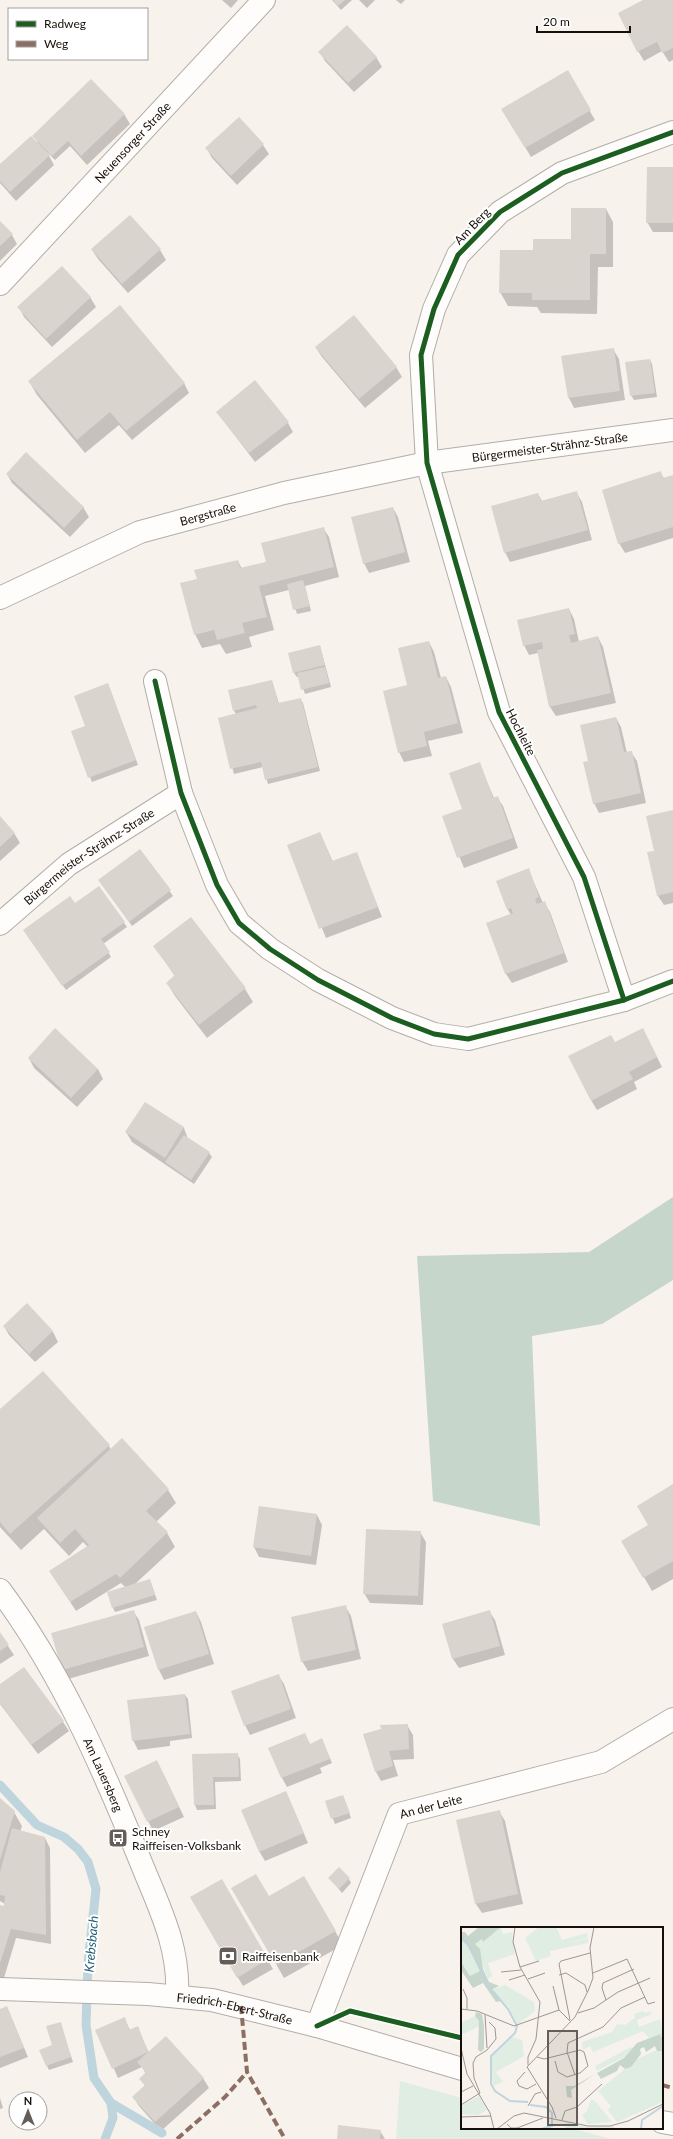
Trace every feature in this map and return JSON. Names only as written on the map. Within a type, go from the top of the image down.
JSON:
[{"type":"street","name":"Neuensorger Straße","points":[[0,284],[264,0]]},
{"type":"street","name":"Am Berg","points":[[427,463],[421,355],[434,309],[458,255],[500,212],[562,173],[673,132]]},
{"type":"street","name":"Bürgermeister-Strähnz-Straße","points":[[427,463],[673,430]]},
{"type":"street","name":"Bergstraße","points":[[0,598],[140,532],[284,493],[427,463]]},
{"type":"street","name":"Hochleite","points":[[427,463],[499,712],[584,877],[624,1000]]},
{"type":"street","points":[[155,681],[181,793],[217,885],[239,923],[270,949],[318,980],[392,1018],[434,1034],[468,1039],[624,1000],[673,981]]},
{"type":"street","name":"Bürgermeister-Strähnz-Straße","points":[[0,924],[69,864],[181,793]]},
{"type":"street","name":"Am Lauersberg","points":[[0,1590],[26,1625],[83,1727],[123,1819],[172,1939],[178,1974],[177,1996]]},
{"type":"street","name":"An der Leite","points":[[317,2026],[399,1814],[601,1762],[673,1719]]},
{"type":"street","name":"Friedrich-Ebert-Straße","points":[[0,1989],[46,1992],[114,1992],[177,1996],[241,2006],[317,2026],[461,2070]]},
{"type":"street","points":[[663,2122],[673,2124]]},
{"type":"shaded area","points":[[400,2081],[461,2098],[461,2129],[575,2129],[611,2139],[396,2139]]},
{"type":"green space","points":[[673,1197],[673,1280],[602,1324],[532,1336],[540,1526],[433,1501],[417,1256],[589,1252]]},
{"type":"building","points":[[333,0],[345,0],[338,6]]},
{"type":"building","points":[[643,0],[673,0],[673,48],[662,53],[657,42],[637,52],[618,13]]},
{"type":"building","points":[[347,25],[377,57],[348,83],[318,52]]},
{"type":"building","points":[[568,70],[591,110],[525,148],[501,109]]},
{"type":"building","points":[[91,79],[125,114],[81,156],[68,141],[52,156],[32,136]]},
{"type":"building","points":[[239,117],[264,144],[231,176],[205,148]]},
{"type":"building","points":[[31,136],[50,155],[10,192],[0,181],[0,164]]},
{"type":"building","points":[[647,167],[673,167],[673,223],[646,223]]},
{"type":"building","points":[[571,208],[606,208],[606,254],[590,254],[590,300],[532,300],[532,293],[499,293],[500,250],[533,250],[533,239],[571,239]]},
{"type":"building","points":[[130,215],[161,249],[122,284],[91,249]]},
{"type":"building","points":[[0,221],[13,234],[0,246]]},
{"type":"building","points":[[62,266],[91,297],[46,339],[17,307]]},
{"type":"building","points":[[120,305],[185,383],[126,431],[110,412],[77,440],[28,381]]},
{"type":"building","points":[[354,315],[397,367],[359,399],[315,347]]},
{"type":"building","points":[[614,348],[620,391],[568,398],[561,356]]},
{"type":"building","points":[[650,359],[655,393],[630,396],[625,362]]},
{"type":"building","points":[[255,380],[289,422],[249,453],[216,412]]},
{"type":"building","points":[[26,452],[84,507],[64,528],[6,474]]},
{"type":"building","points":[[661,471],[663,478],[673,475],[673,527],[618,544],[602,490]]},
{"type":"building","points":[[577,491],[588,530],[504,553],[491,506],[538,493],[541,501]]},
{"type":"building","points":[[393,507],[405,552],[363,564],[351,517]]},
{"type":"building","points":[[324,527],[334,567],[259,586],[267,617],[242,623],[245,633],[217,640],[214,630],[194,635],[180,583],[197,579],[194,570],[238,560],[240,568],[266,562],[261,543]]},
{"type":"building","points":[[303,580],[310,606],[293,610],[287,584]]},
{"type":"building","points":[[569,608],[575,634],[569,635],[571,643],[598,636],[611,693],[549,707],[537,650],[543,649],[542,642],[523,646],[517,620]]},
{"type":"building","points":[[429,641],[438,678],[446,676],[458,723],[424,732],[427,746],[398,753],[383,691],[407,685],[398,648]]},
{"type":"building","points":[[320,645],[325,665],[293,673],[288,653]]},
{"type":"building","points":[[325,667],[329,683],[301,690],[297,673]]},
{"type":"building","points":[[272,680],[278,703],[301,698],[318,767],[265,780],[261,762],[230,769],[218,718],[257,708],[256,705],[233,711],[228,690]]},
{"type":"building","points":[[108,683],[136,760],[88,778],[71,731],[85,726],[74,696]]},
{"type":"building","points":[[616,717],[624,752],[632,751],[641,793],[593,804],[583,762],[588,761],[580,725]]},
{"type":"building","points":[[480,762],[493,798],[498,796],[513,838],[457,858],[442,816],[462,809],[449,773]]},
{"type":"building","points":[[673,810],[673,892],[657,896],[647,852],[654,851],[646,816]]},
{"type":"building","points":[[0,816],[15,833],[0,847]]},
{"type":"building","points":[[320,832],[332,861],[357,852],[378,907],[319,929],[287,845]]},
{"type":"building","points":[[140,849],[171,890],[129,922],[98,880]]},
{"type":"building","points":[[529,868],[539,897],[535,899],[537,904],[545,901],[564,953],[505,974],[486,923],[513,913],[511,908],[507,910],[496,881]]},
{"type":"building","points":[[99,886],[125,922],[101,939],[110,952],[62,986],[23,930],[70,896],[75,903]]},
{"type":"building","points":[[191,917],[246,988],[199,1025],[166,983],[175,975],[153,946]]},
{"type":"building","points":[[55,1028],[98,1069],[71,1098],[28,1058]]},
{"type":"building","points":[[643,1028],[657,1057],[629,1072],[633,1079],[591,1101],[568,1056],[611,1035],[615,1042]]},
{"type":"building","points":[[145,1102],[184,1127],[165,1158],[125,1132]]},
{"type":"building","points":[[184,1135],[210,1152],[191,1180],[165,1162]]},
{"type":"building","points":[[27,1303],[53,1331],[29,1354],[3,1326]]},
{"type":"building","points":[[43,1371],[110,1445],[10,1534],[0,1522],[0,1409]]},
{"type":"building","points":[[122,1438],[169,1489],[146,1511],[168,1532],[120,1578],[116,1574],[70,1602],[49,1571],[89,1545],[75,1529],[60,1543],[37,1518]]},
{"type":"building","points":[[673,1484],[673,1561],[643,1578],[621,1541],[648,1525],[637,1506]]},
{"type":"building","points":[[259,1506],[317,1514],[311,1556],[253,1547]]},
{"type":"building","points":[[366,1529],[421,1531],[418,1596],[363,1594]]},
{"type":"building","points":[[150,1579],[155,1595],[112,1608],[107,1592]]},
{"type":"building","points":[[346,1605],[356,1650],[301,1662],[291,1617]]},
{"type":"building","points":[[134,1610],[144,1647],[62,1670],[51,1633]]},
{"type":"building","points":[[490,1610],[500,1646],[452,1659],[442,1624]]},
{"type":"building","points":[[196,1611],[209,1654],[158,1670],[144,1627]]},
{"type":"building","points":[[0,1632],[9,1645],[0,1651]]},
{"type":"building","points":[[24,1667],[64,1721],[31,1745],[0,1703],[0,1684]]},
{"type":"building","points":[[279,1674],[291,1709],[244,1726],[231,1691]]},
{"type":"building","points":[[185,1694],[190,1734],[132,1741],[127,1700]]},
{"type":"building","points":[[408,1724],[409,1749],[389,1751],[393,1766],[375,1772],[363,1734],[381,1729],[380,1725]]},
{"type":"building","points":[[305,1733],[310,1744],[322,1738],[330,1759],[281,1778],[268,1748]]},
{"type":"building","points":[[238,1753],[239,1777],[213,1777],[214,1805],[194,1805],[192,1754]]},
{"type":"building","points":[[157,1760],[179,1807],[147,1822],[124,1776]]},
{"type":"building","points":[[286,1791],[304,1833],[259,1852],[241,1810]]},
{"type":"building","points":[[343,1795],[350,1813],[331,1819],[325,1801]]},
{"type":"building","points":[[0,1798],[15,1811],[0,1860]]},
{"type":"building","points":[[500,1810],[518,1894],[475,1904],[456,1820]]},
{"type":"building","points":[[12,1828],[45,1837],[46,1935],[11,1929],[0,1963],[0,1905],[4,1906],[5,1896],[0,1895],[0,1872]]},
{"type":"building","points":[[339,1867],[350,1878],[339,1889],[328,1878]]},
{"type":"building","points":[[256,1874],[269,1896],[304,1876],[336,1931],[276,1965],[231,1888]]},
{"type":"building","points":[[222,1879],[268,1959],[237,1978],[190,1897]]},
{"type":"building","points":[[7,2006],[24,2048],[0,2057],[0,2009]]},
{"type":"building","points":[[125,2017],[129,2030],[138,2026],[148,2052],[112,2069],[95,2030]]},
{"type":"building","points":[[61,2022],[71,2057],[46,2066],[39,2050],[52,2045],[46,2026]]},
{"type":"building","points":[[166,2036],[204,2078],[155,2122],[132,2097],[145,2085],[139,2079],[146,2072],[137,2062]]},
{"type":"building","points":[[338,2125],[381,2130],[380,2139],[337,2139]]},
{"type":"waterway","name":"Krebsbach","points":[[0,1785],[37,1825],[64,1837],[78,1849],[88,1862],[96,1889],[88,1963],[86,2025],[94,2078],[111,2103],[113,2118],[105,2139]]},
{"type":"waterway","points":[[111,2103],[162,2133]]},
{"type":"marked path","points":[[241,2006],[247,2072],[285,2139]]},
{"type":"marked path","points":[[177,2139],[225,2097],[247,2072]]},
{"type":"marked path","points":[[663,2085],[673,2088]]},
{"type":"cycle path","points":[[624,1000],[584,877],[499,712],[427,463],[421,355],[434,309],[458,255],[500,212],[562,173],[673,132]]},
{"type":"cycle path","points":[[155,681],[181,793],[217,885],[239,923],[270,949],[318,980],[392,1018],[434,1034],[468,1039],[624,1000],[673,981]]},
{"type":"cycle path","points":[[317,2026],[350,2011],[461,2038]]},
{"type":"place","name":"Schney Raiffeisen-Volksbank","points":[[118,1838]]},
{"type":"place","name":"Raiffeisenbank","points":[[228,1956]]}]
